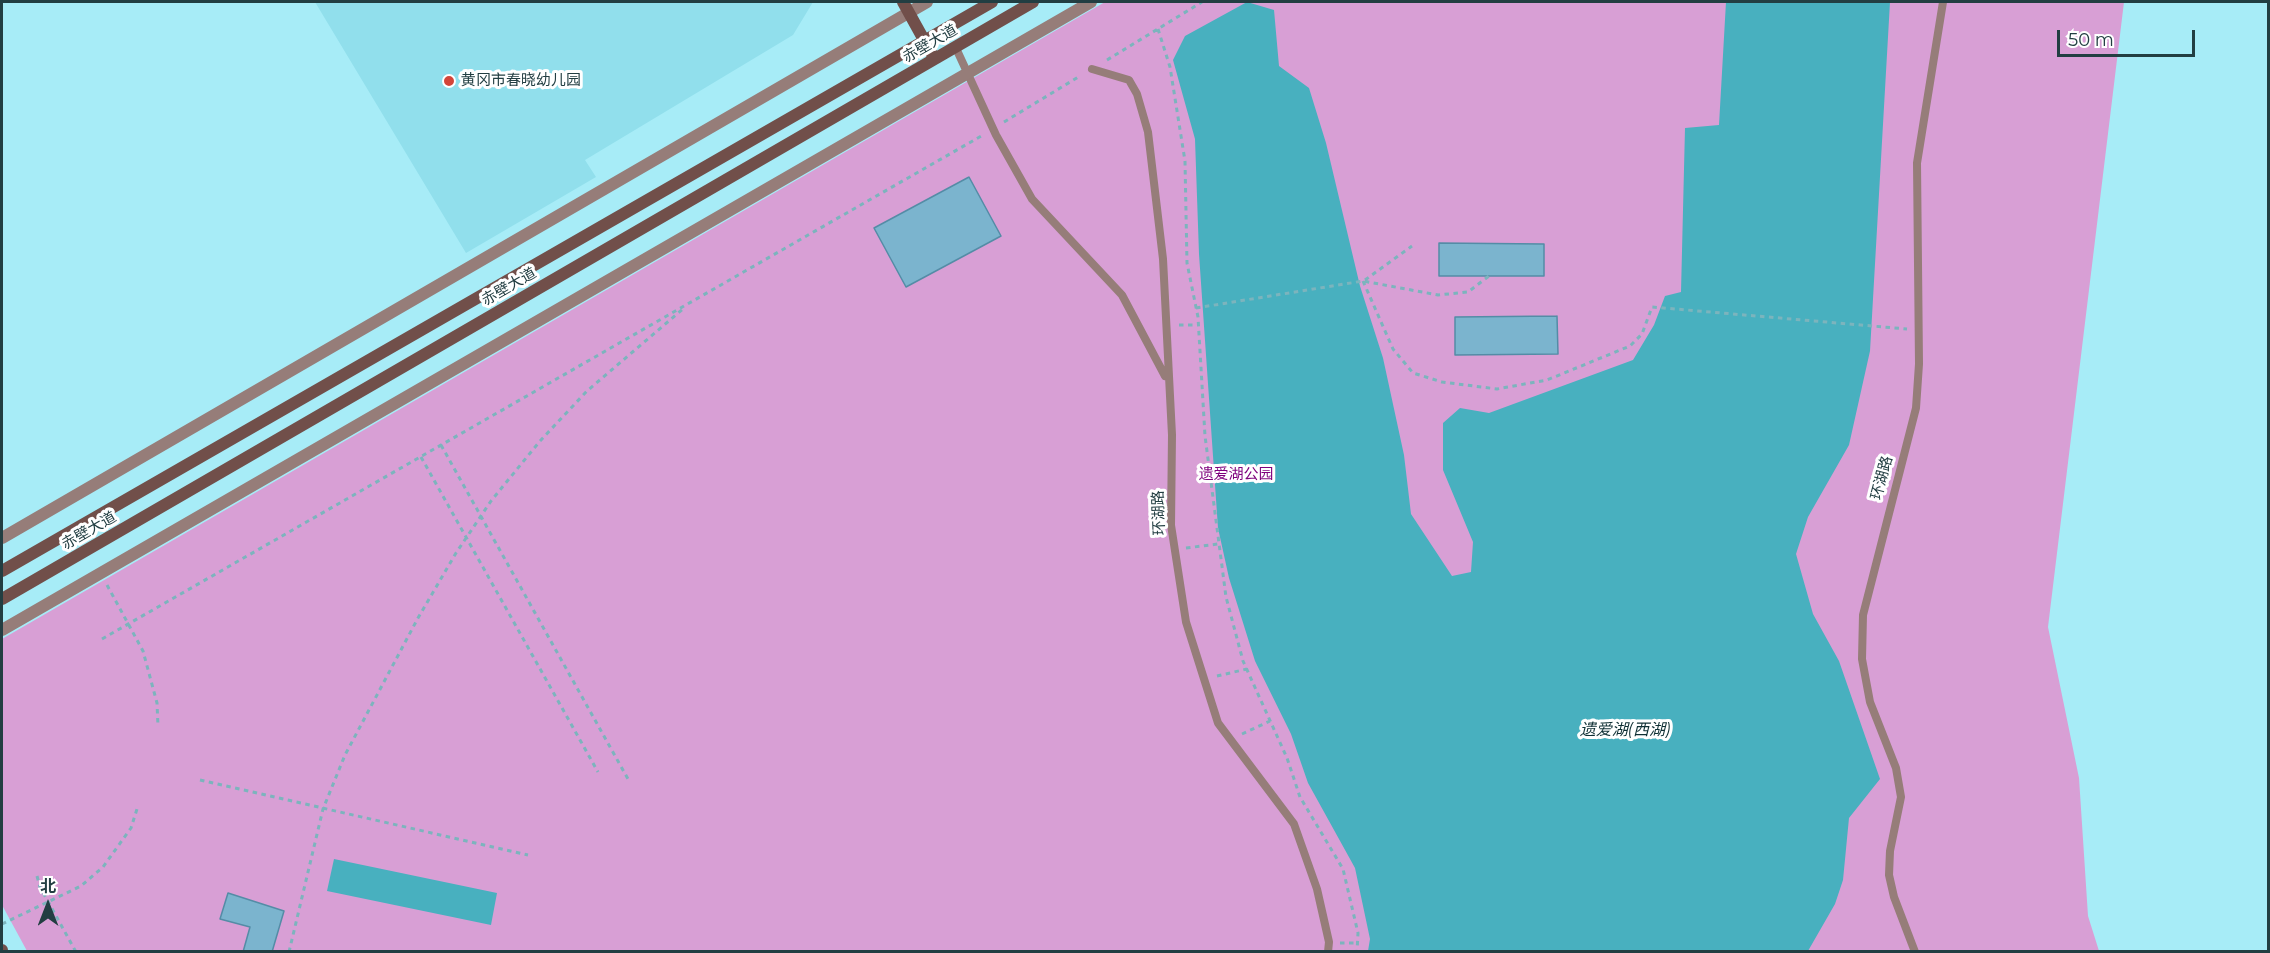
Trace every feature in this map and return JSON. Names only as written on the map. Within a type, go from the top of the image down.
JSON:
[{"type":"main road","name":"赤壁大道","points":[[2,571],[992,2]]},
{"type":"main road","name":"赤壁大道","points":[[2,599],[1033,2]]},
{"type":"main road","points":[[906,7],[934,58]]},
{"type":"street","points":[[2,538],[906,7],[927,2]]},
{"type":"street","points":[[2,630],[1091,2]]},
{"type":"lane","name":"环湖路","points":[[1915,951],[1894,897],[1889,875],[1890,851],[1901,797],[1896,768],[1870,702],[1862,659],[1863,615],[1916,408],[1919,329],[1917,163],[1943,2]]},
{"type":"lane","points":[[955,46],[994,129],[1032,199],[1122,295],[1168,380]]},
{"type":"lane","name":"环湖路","points":[[1092,69],[1129,80],[1137,94],[1148,132],[1163,259],[1172,435],[1171,525],[1186,622],[1218,723],[1294,824],[1317,889],[1329,942],[1328,951]]},
{"type":"path","points":[[1158,29],[1166,49],[1179,114],[1185,161],[1187,263],[1199,324],[1204,436],[1226,597],[1247,669],[1287,758],[1300,797],[1343,869],[1358,933],[1357,951]]},
{"type":"path","points":[[102,639],[994,129]]},
{"type":"path","points":[[1363,281],[1412,246]]},
{"type":"path","points":[[1196,308],[1363,281],[1438,294],[1468,292],[1488,276]]},
{"type":"path","points":[[1363,281],[1394,349],[1413,373],[1442,382],[1497,389],[1547,380],[1630,346],[1642,334],[1652,307],[1659,306],[1919,329]]},
{"type":"path","points":[[289,951],[323,809],[345,755],[418,618],[466,538],[540,441],[587,391],[692,302]]},
{"type":"path","points":[[1165,326],[1199,324]]},
{"type":"path","points":[[441,445],[628,779]]},
{"type":"path","points":[[420,457],[598,772]]},
{"type":"path","points":[[1175,549],[1218,544]]},
{"type":"path","points":[[100,573],[130,623],[152,677],[158,703],[158,726]]},
{"type":"path","points":[[1203,679],[1247,669]]},
{"type":"path","points":[[1230,741],[1270,721]]},
{"type":"path","points":[[200,780],[528,855]]},
{"type":"path","points":[[2,924],[81,886],[103,867],[131,828],[137,810]]},
{"type":"path","points":[[37,876],[48,902],[76,951]]},
{"type":"shaded area","points":[[315,2],[813,2],[793,35],[585,160],[596,177],[466,253]]},
{"type":"green space","name":"遗爱湖公园","points":[[1105,2],[2124,2],[2048,627],[2079,778],[2088,916],[2099,951],[27,951],[2,905],[2,639]]},
{"type":"water","name":"遗爱湖(西湖)","points":[[1247,2],[1274,10],[1279,66],[1309,88],[1326,143],[1360,286],[1383,358],[1404,455],[1411,514],[1452,576],[1471,572],[1473,542],[1443,470],[1443,423],[1460,408],[1489,413],[1633,360],[1654,325],[1665,296],[1681,292],[1685,128],[1719,125],[1726,2],[1890,2],[1870,351],[1849,445],[1808,517],[1796,554],[1813,614],[1839,661],[1880,779],[1849,818],[1843,880],[1835,904],[1808,951],[1368,951],[1370,939],[1355,868],[1308,783],[1291,734],[1255,661],[1229,578],[1218,528],[1199,254],[1195,139],[1173,60],[1185,36]]},
{"type":"water","points":[[334,859],[497,893],[491,925],[327,891]]},
{"type":"building","points":[[969,177],[1001,236],[906,287],[874,228]]},
{"type":"building","points":[[1439,243],[1544,244],[1544,276],[1439,276]]},
{"type":"building","points":[[1557,316],[1558,354],[1455,355],[1455,317]]},
{"type":"building","points":[[228,893],[284,911],[272,952],[243,952],[250,927],[220,919]]},
{"type":"place","name":"黄冈市春晓幼儿园","points":[[449,81]]}]
